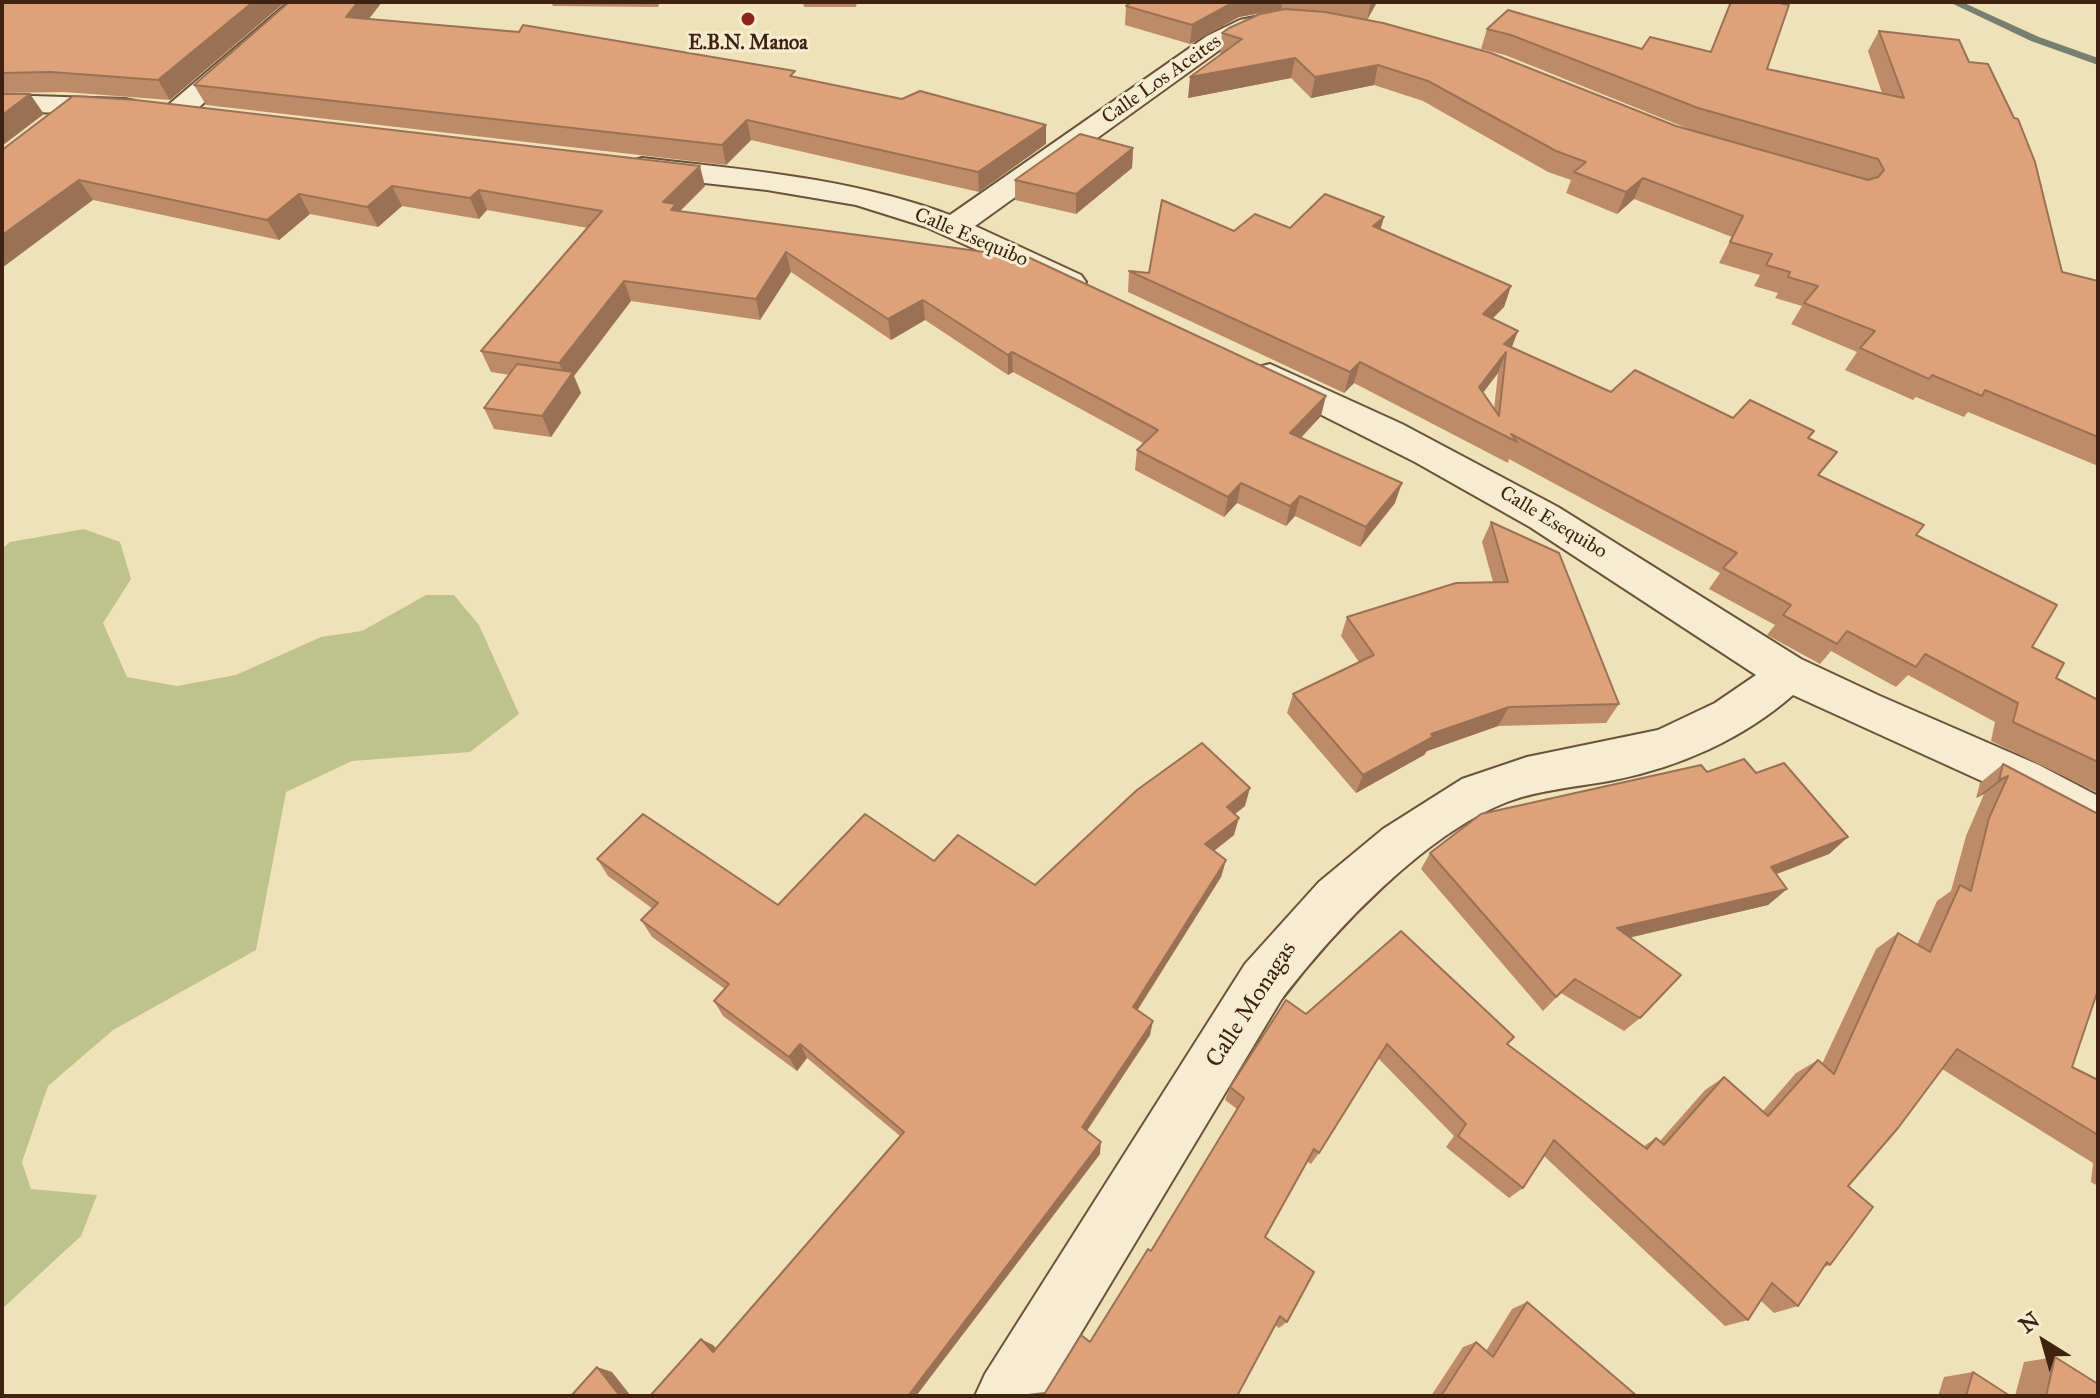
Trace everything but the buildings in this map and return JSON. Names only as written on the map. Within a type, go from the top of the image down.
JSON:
[{"type":"street","points":[[177,112],[304,2]]},
{"type":"street","name":"Calle Los Aceites","points":[[953,227],[1216,41],[1234,31],[1266,21],[1302,19]]},
{"type":"street","points":[[2,103],[80,104],[215,117]]},
{"type":"street","points":[[47,130],[80,104]]},
{"type":"street","name":"Calle Esequibo","points":[[603,162],[863,197],[953,227],[1095,294]]},
{"type":"street","name":"Calle Esequibo","points":[[1244,363],[1351,413],[1492,487],[1617,561],[1718,630],[1789,672],[1866,711],[2030,781],[2098,820]]},
{"type":"street","name":"Calle Monagas","points":[[1007,1396],[1263,982],[1298,934],[1330,902],[1376,861],[1461,802],[1499,785],[1666,748],[1704,732],[1774,686],[1789,672]]},
{"type":"green space","points":[[84,529],[120,542],[131,579],[103,623],[127,677],[177,686],[236,675],[321,637],[362,631],[426,595],[454,595],[479,625],[519,714],[470,752],[352,761],[286,792],[256,950],[113,1030],[48,1086],[22,1162],[31,1189],[97,1195],[81,1236],[2,1309],[2,549],[10,542]]},
{"type":"waterway","points":[[1954,2],[2035,39],[2098,62]]},
{"type":"place","name":"E.B.N. Manoa","points":[[748,19]]}]
